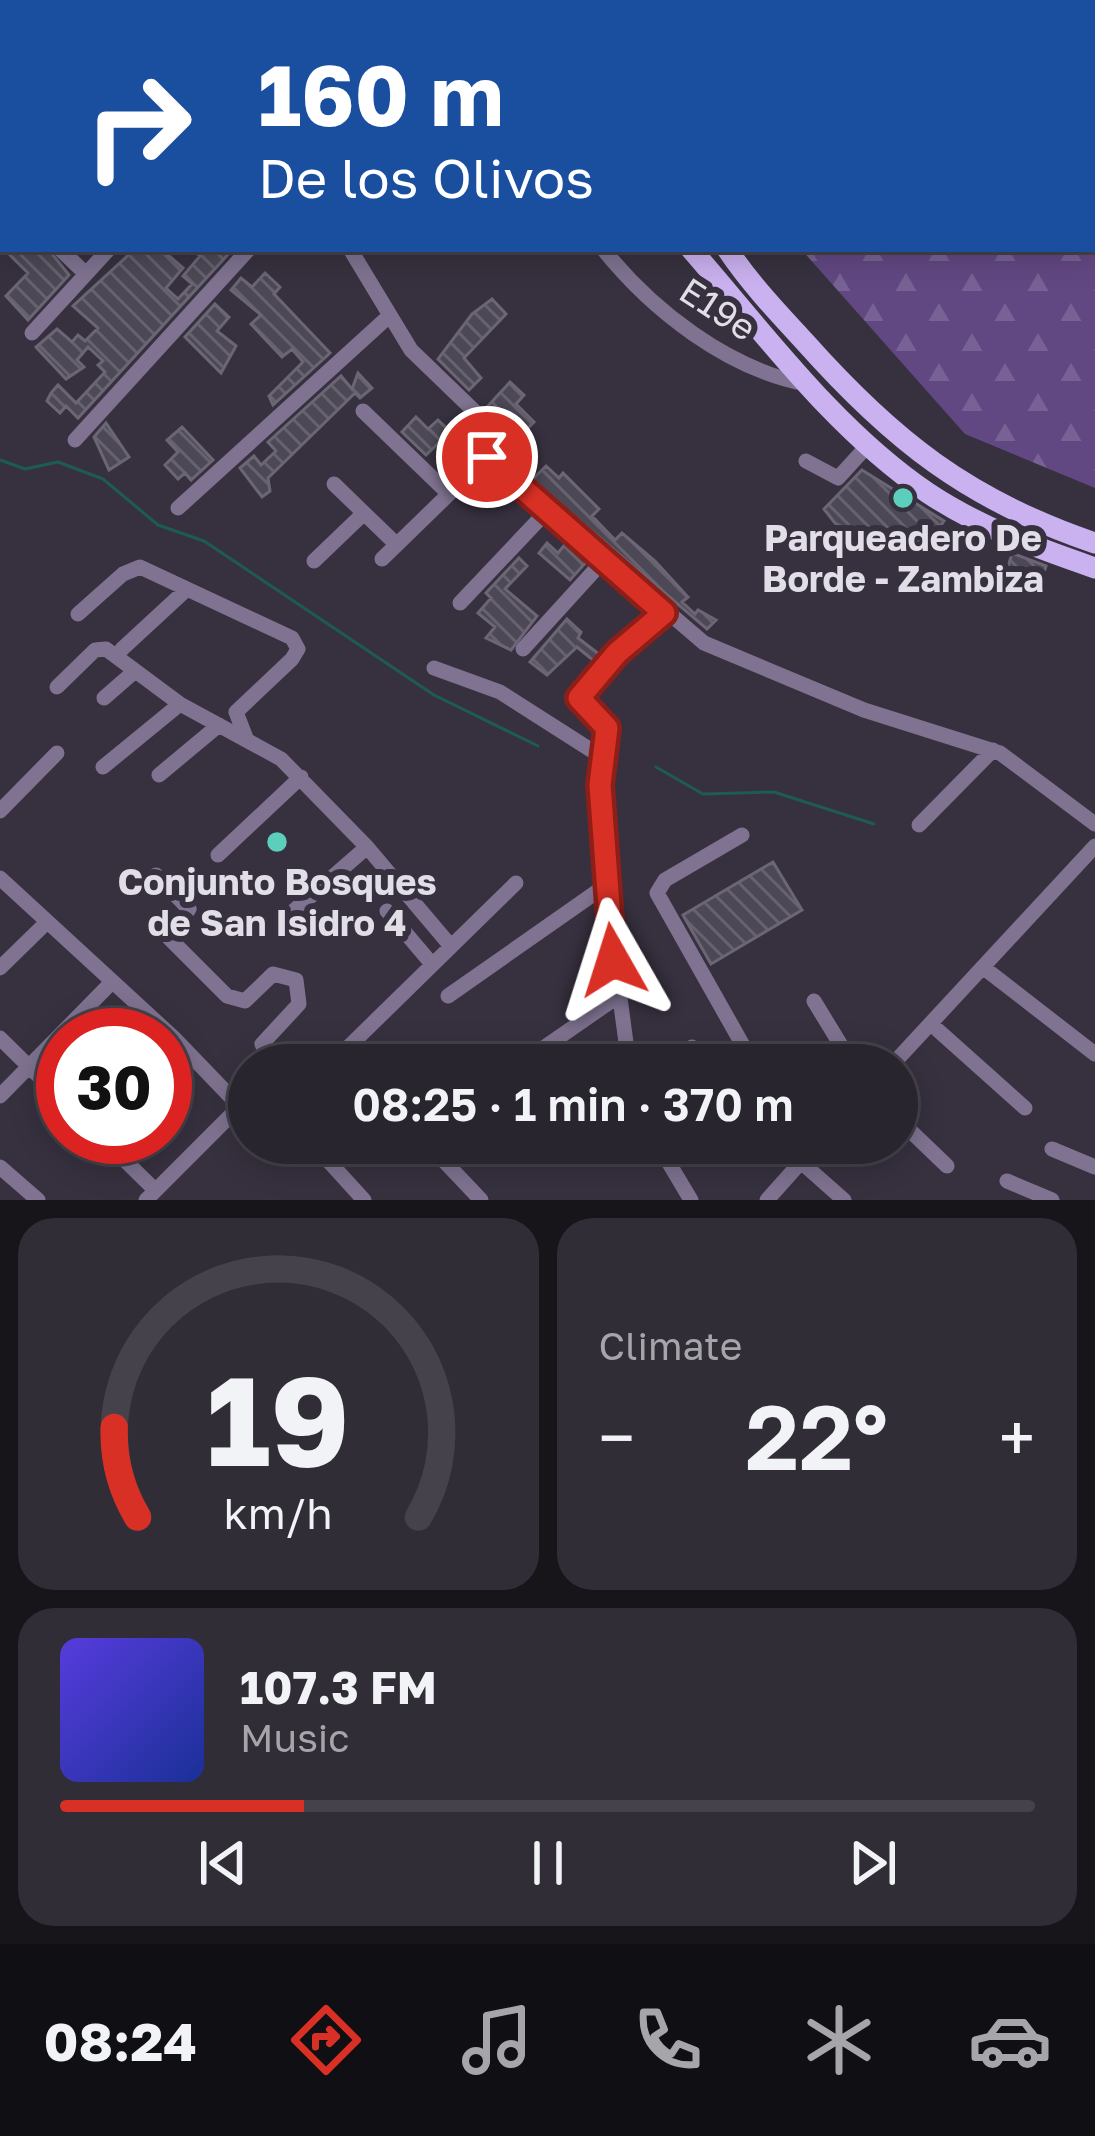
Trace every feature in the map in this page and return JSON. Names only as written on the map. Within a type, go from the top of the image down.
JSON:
[{"type":"main road","points":[[695,252],[809,384],[869,444],[927,492],[970,518],[1095,568]]},
{"type":"main road","points":[[730,252],[843,385],[931,465],[976,494],[1095,543]]},
{"type":"street","points":[[63,252],[86,274]]},
{"type":"street","points":[[32,333],[106,252]]},
{"type":"street","points":[[75,440],[246,252]]},
{"type":"street","points":[[352,252],[411,350],[498,434],[500,447],[382,559]]},
{"type":"street","name":"E19e","points":[[606,252],[649,301],[752,367],[809,384]]},
{"type":"street","points":[[178,508],[388,316]]},
{"type":"street","name":"E19e","points":[[752,367],[775,345]]},
{"type":"street","points":[[363,411],[448,493]]},
{"type":"street","points":[[806,461],[838,478],[869,444]]},
{"type":"street","points":[[487,457],[704,643],[772,675],[925,732],[993,750],[1095,824]]},
{"type":"street","points":[[334,484],[396,544]]},
{"type":"street","points":[[460,603],[547,511]]},
{"type":"street","points":[[314,561],[364,513]]},
{"type":"street","points":[[523,649],[604,560]]},
{"type":"street","points":[[78,614],[123,574],[140,567],[292,638],[298,649],[236,712],[248,740]]},
{"type":"street","points":[[122,649],[187,589]]},
{"type":"street","points":[[621,1044],[600,785],[607,728],[582,704],[580,692],[664,613]]},
{"type":"street","points":[[57,687],[99,648],[180,704],[248,740],[301,777],[449,944]]},
{"type":"street","points":[[434,668],[500,692],[605,759]]},
{"type":"street","points":[[104,698],[135,671]]},
{"type":"street","points":[[103,766],[180,704]]},
{"type":"street","points":[[159,775],[219,724]]},
{"type":"street","points":[[920,825],[993,750]]},
{"type":"street","points":[[0,812],[57,753]]},
{"type":"street","points":[[218,856],[301,777]]},
{"type":"street","points":[[742,835],[665,880],[658,892],[742,1044]]},
{"type":"street","points":[[912,1044],[1095,846]]},
{"type":"street","points":[[281,922],[367,847]]},
{"type":"street","points":[[156,874],[189,909],[169,938],[230,999],[245,1001],[277,973],[296,980],[299,1004],[262,1044]]},
{"type":"street","points":[[0,878],[136,1008]]},
{"type":"street","points":[[356,1044],[430,963],[516,883]]},
{"type":"street","points":[[448,996],[605,886]]},
{"type":"street","points":[[387,911],[430,963]]},
{"type":"street","points":[[0,968],[46,923]]},
{"type":"street","points":[[984,968],[1095,1054]]},
{"type":"street","points":[[0,1096],[111,983]]},
{"type":"street","points":[[550,1044],[617,998]]},
{"type":"street","points":[[814,1001],[840,1044]]},
{"type":"street","points":[[931,1024],[1025,1108]]},
{"type":"street","points":[[0,1038],[36,1074]]},
{"type":"street","points":[[192,1063],[228,1096]]},
{"type":"street","points":[[124,1164],[151,1195],[228,1125]]},
{"type":"street","points":[[918,1139],[946,1166]]},
{"type":"street","points":[[1052,1149],[1095,1167]]},
{"type":"street","points":[[331,1164],[364,1200]]},
{"type":"street","points":[[448,1164],[481,1200]]},
{"type":"street","points":[[670,1164],[691,1200]]},
{"type":"street","points":[[767,1200],[796,1164]]},
{"type":"street","points":[[817,1164],[844,1200]]},
{"type":"street","points":[[0,1166],[35,1199]]},
{"type":"street","points":[[1007,1181],[1052,1200]]},
{"type":"street","points":[[454,1200],[466,1182]]},
{"type":"green space","points":[[804,252],[1095,252],[1095,488],[965,434]]},
{"type":"building","points":[[7,252],[50,252],[69,275],[28,320],[6,296],[28,273]]},
{"type":"building","points":[[132,252],[169,252],[183,268],[166,288],[178,299],[192,284],[183,276],[200,256],[195,252],[230,252],[78,418],[66,406],[60,413],[47,401],[58,385],[76,403],[105,372],[98,365],[103,361],[88,347],[77,360],[84,367],[66,379],[36,347],[57,329],[72,342],[78,335],[85,341],[98,328],[73,306]]},
{"type":"building","points":[[265,273],[280,287],[274,294],[330,353],[273,405],[269,396],[303,362],[292,349],[282,357],[251,324],[261,315],[231,290],[241,278],[252,287]]},
{"type":"building","points":[[492,299],[506,314],[464,358],[481,378],[469,390],[438,359],[472,314]]},
{"type":"building","points":[[215,304],[229,317],[217,331],[236,346],[221,373],[185,337]]},
{"type":"building","points":[[358,373],[372,388],[360,398],[355,393],[268,478],[270,491],[262,497],[240,468],[254,456],[261,465],[276,451],[268,442],[341,376],[352,389]]},
{"type":"building","points":[[510,382],[524,395],[516,404],[534,422],[518,438],[487,407]]},
{"type":"building","points":[[416,417],[428,429],[438,420],[453,434],[467,421],[487,442],[449,477],[442,470],[455,452],[443,439],[426,455],[402,432]]},
{"type":"building","points":[[106,423],[129,457],[109,470],[94,437]]},
{"type":"building","points":[[182,427],[213,460],[191,480],[185,473],[178,479],[165,465],[178,452],[167,440]]},
{"type":"building","points":[[546,466],[559,478],[563,473],[599,509],[592,516],[615,540],[622,533],[655,561],[688,597],[682,602],[695,614],[698,610],[716,620],[707,629],[532,480]]},
{"type":"building","points":[[862,470],[944,521],[935,533],[929,529],[915,548],[892,534],[882,547],[835,523],[824,509]]},
{"type":"building","points":[[567,542],[588,560],[570,580],[539,553],[547,543],[558,553]]},
{"type":"building","points":[[1012,553],[1046,566],[1040,587],[1005,578]]},
{"type":"building","points":[[519,558],[527,566],[505,589],[537,616],[511,650],[486,638],[495,627],[478,613],[491,598],[486,593]]},
{"type":"building","points":[[567,619],[581,632],[578,638],[600,655],[594,661],[577,647],[547,675],[530,662]]},
{"type":"building","points":[[773,862],[802,910],[711,964],[683,915]]},
{"type":"waterway","points":[[0,460],[25,469],[58,462],[103,479],[158,525],[204,541],[434,695],[538,746]]},
{"type":"waterway","points":[[656,767],[703,794],[774,792],[874,824]]},
{"type":"place","name":"Parqueadero De Borde - Zambiza","points":[[903,498]]},
{"type":"place","name":"Conjunto Bosques de San Isidro 4","points":[[277,842]]},
{"type":"route","points":[[487,457],[664,613],[617,653],[579,698],[607,728],[600,785],[613,960]]}]
